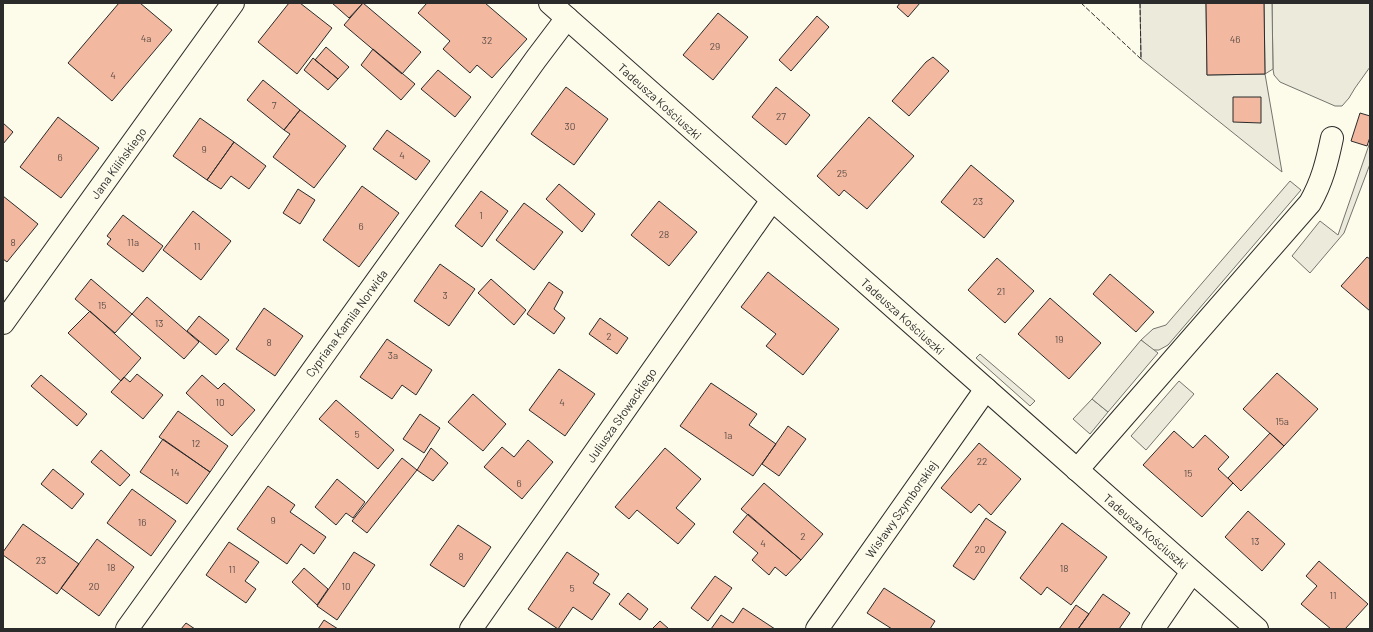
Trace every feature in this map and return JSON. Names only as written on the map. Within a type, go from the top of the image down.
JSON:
[{"type":"street","name":"Jana Kilińskiego","points":[[3,323],[233,3]]},
{"type":"street","name":"Tadeusza Kościuszki","points":[[550,3],[1257,629]]},
{"type":"street","name":"Cypriana Kamila Norwida","points":[[127,629],[567,18]]},
{"type":"street","points":[[1076,470],[1310,203],[1324,174],[1332,138]]},
{"type":"street","name":"Juliusza Słowackiego","points":[[471,629],[772,200]]},
{"type":"street","name":"Wisławy Szymborskiej","points":[[817,629],[986,390]]},
{"type":"street","points":[[1153,629],[1192,572]]},
{"type":"shaded area","points":[[1140,3],[1206,3],[1207,75],[1265,74],[1282,172],[1141,59]]},
{"type":"shaded area","points":[[1264,3],[1272,3],[1273,69],[1265,74]]},
{"type":"shaded area","points":[[1272,3],[1370,3],[1370,67],[1342,106],[1335,106],[1280,82],[1274,75]]},
{"type":"shaded area","points":[[1370,142],[1370,164],[1344,233],[1310,273],[1292,256],[1320,221],[1338,235]]},
{"type":"shaded area","points":[[1290,181],[1301,190],[1168,345],[1159,350],[1153,350],[1141,340],[1153,329],[1166,325]]},
{"type":"shaded area","points":[[1141,340],[1158,353],[1108,412],[1092,399]]},
{"type":"shaded area","points":[[980,354],[1035,401],[1030,406],[976,358]]},
{"type":"shaded area","points":[[1179,381],[1194,394],[1146,450],[1131,436]]},
{"type":"shaded area","points":[[1092,399],[1108,412],[1090,434],[1073,419]]},
{"type":"building","points":[[119,3],[140,3],[172,30],[112,101],[68,63]]},
{"type":"building","points":[[289,3],[300,3],[332,28],[297,74],[258,42]]},
{"type":"building","points":[[332,3],[363,3],[349,18]]},
{"type":"building","points":[[363,3],[421,52],[402,74],[344,25]]},
{"type":"building","points":[[427,3],[485,3],[527,39],[492,78],[477,65],[470,73],[443,49],[450,41],[418,13]]},
{"type":"building","points":[[900,3],[920,3],[908,17],[897,7]]},
{"type":"building","points":[[1206,3],[1264,3],[1265,74],[1207,75]]},
{"type":"building","points":[[718,13],[748,37],[713,80],[683,55]]},
{"type":"building","points":[[817,16],[829,27],[791,71],[779,60]]},
{"type":"building","points":[[326,47],[349,67],[338,79],[315,60]]},
{"type":"building","points":[[373,49],[415,84],[401,100],[361,65]]},
{"type":"building","points":[[933,57],[949,71],[909,116],[892,101],[926,62]]},
{"type":"building","points":[[313,58],[338,79],[328,90],[304,70]]},
{"type":"building","points":[[438,70],[471,97],[455,117],[421,89]]},
{"type":"building","points":[[263,80],[300,110],[284,130],[247,100]]},
{"type":"building","points":[[566,87],[608,119],[574,165],[531,134]]},
{"type":"building","points":[[776,87],[810,115],[786,145],[752,117]]},
{"type":"building","points":[[1233,97],[1261,97],[1261,123],[1233,122]]},
{"type":"building","points":[[300,110],[346,146],[314,188],[273,157],[290,134],[284,130]]},
{"type":"building","points":[[1360,113],[1370,116],[1370,137],[1367,146],[1351,141]]},
{"type":"building","points":[[58,117],[99,148],[61,198],[20,167]]},
{"type":"building","points":[[869,117],[914,156],[867,209],[844,190],[839,196],[817,176]]},
{"type":"building","points":[[200,118],[234,142],[207,180],[173,156]]},
{"type":"building","points":[[3,123],[13,132],[3,144]]},
{"type":"building","points":[[387,130],[430,161],[416,180],[373,149]]},
{"type":"building","points":[[234,142],[266,166],[249,189],[231,176],[221,189],[207,180]]},
{"type":"building","points":[[971,165],[1014,201],[984,238],[941,202]]},
{"type":"building","points":[[559,184],[595,214],[582,232],[546,199]]},
{"type":"building","points":[[362,186],[399,213],[359,267],[323,240]]},
{"type":"building","points":[[298,189],[315,200],[300,224],[283,213]]},
{"type":"building","points":[[481,191],[508,211],[482,247],[455,226]]},
{"type":"building","points":[[3,196],[38,224],[7,262],[3,259]]},
{"type":"building","points":[[659,201],[697,232],[669,266],[631,235]]},
{"type":"building","points":[[524,203],[563,232],[534,270],[496,240]]},
{"type":"building","points":[[193,211],[231,241],[201,280],[163,250]]},
{"type":"building","points":[[123,215],[163,246],[143,272],[107,244],[111,239],[107,236]]},
{"type":"building","points":[[1367,257],[1370,259],[1370,311],[1341,286]]},
{"type":"building","points":[[997,258],[1034,291],[1005,323],[968,290]]},
{"type":"building","points":[[440,264],[475,289],[449,326],[414,301]]},
{"type":"building","points":[[768,272],[839,329],[803,375],[766,346],[776,334],[741,307]]},
{"type":"building","points":[[1110,274],[1154,312],[1136,332],[1093,294]]},
{"type":"building","points":[[91,279],[132,314],[115,333],[75,299]]},
{"type":"building","points":[[491,279],[526,310],[514,325],[478,293]]},
{"type":"building","points":[[549,282],[563,292],[554,309],[565,318],[554,334],[527,314]]},
{"type":"building","points":[[147,297],[199,342],[184,359],[132,314]]},
{"type":"building","points":[[1050,298],[1101,343],[1069,379],[1018,334]]},
{"type":"building","points":[[264,308],[303,336],[275,376],[236,349]]},
{"type":"building","points":[[90,311],[141,358],[121,381],[68,333]]},
{"type":"building","points":[[199,316],[229,340],[216,355],[187,331]]},
{"type":"building","points":[[600,318],[628,338],[617,354],[589,334]]},
{"type":"building","points":[[387,339],[432,370],[416,395],[402,385],[392,399],[360,377]]},
{"type":"building","points":[[559,369],[595,394],[565,436],[529,410]]},
{"type":"building","points":[[1277,373],[1318,409],[1284,446],[1243,409]]},
{"type":"building","points":[[137,374],[163,395],[143,419],[111,392],[124,377],[130,382]]},
{"type":"building","points":[[41,375],[87,414],[77,426],[31,386]]},
{"type":"building","points":[[202,375],[218,389],[224,383],[255,410],[232,436],[186,393]]},
{"type":"building","points":[[711,383],[757,414],[749,425],[776,444],[753,476],[680,426]]},
{"type":"building","points":[[473,394],[506,424],[483,451],[448,422]]},
{"type":"building","points":[[336,400],[394,450],[378,469],[319,419]]},
{"type":"building","points":[[178,411],[228,446],[210,472],[159,437]]},
{"type":"building","points":[[420,414],[440,428],[424,453],[403,439]]},
{"type":"building","points":[[788,426],[806,439],[779,476],[762,464]]},
{"type":"building","points":[[1174,431],[1193,448],[1205,435],[1229,457],[1218,469],[1233,483],[1202,517],[1143,465]]},
{"type":"building","points":[[1270,433],[1284,446],[1241,491],[1228,478]]},
{"type":"building","points":[[163,439],[210,472],[187,504],[140,472]]},
{"type":"building","points":[[528,440],[553,462],[522,499],[484,467],[502,447],[514,457]]},
{"type":"building","points":[[979,443],[1021,479],[991,515],[979,504],[971,513],[941,488]]},
{"type":"building","points":[[431,448],[448,463],[433,481],[417,470]]},
{"type":"building","points":[[665,448],[701,479],[676,508],[695,524],[678,544],[637,510],[629,519],[615,507]]},
{"type":"building","points":[[101,450],[130,475],[120,486],[91,462]]},
{"type":"building","points":[[402,458],[417,470],[367,533],[352,521]]},
{"type":"building","points":[[53,469],[84,494],[72,509],[41,484]]},
{"type":"building","points":[[337,479],[365,502],[353,518],[346,513],[336,525],[315,507]]},
{"type":"building","points":[[764,483],[823,534],[801,560],[741,509]]},
{"type":"building","points":[[268,486],[295,505],[290,512],[326,537],[314,554],[301,544],[287,564],[237,529]]},
{"type":"building","points":[[132,489],[176,521],[151,556],[107,523]]},
{"type":"building","points":[[1248,511],[1285,544],[1262,571],[1225,537]]},
{"type":"building","points":[[748,514],[801,560],[786,576],[775,567],[769,575],[752,560],[758,553],[733,532]]},
{"type":"building","points":[[986,518],[1006,532],[974,580],[953,566]]},
{"type":"building","points":[[1062,523],[1107,557],[1071,605],[1047,587],[1041,595],[1020,578]]},
{"type":"building","points":[[23,524],[79,564],[57,594],[3,555],[3,552]]},
{"type":"building","points":[[458,525],[491,547],[464,587],[430,565]]},
{"type":"building","points":[[97,539],[134,567],[99,616],[61,588]]},
{"type":"building","points":[[229,542],[259,562],[245,581],[256,589],[246,603],[206,575]]},
{"type":"building","points":[[354,552],[375,565],[337,620],[317,606]]},
{"type":"building","points":[[567,552],[599,574],[593,583],[610,594],[592,620],[573,607],[558,629],[528,609]]},
{"type":"building","points":[[1319,561],[1368,604],[1345,629],[1331,629],[1301,604],[1317,586],[1306,576]]},
{"type":"building","points":[[304,568],[328,589],[317,605],[292,582]]},
{"type":"building","points":[[715,576],[732,588],[708,621],[691,608]]},
{"type":"building","points":[[884,588],[935,621],[930,629],[892,629],[867,613]]},
{"type":"building","points":[[628,593],[648,609],[640,620],[619,604]]},
{"type":"building","points":[[1103,594],[1130,613],[1119,629],[1078,629]]},
{"type":"building","points":[[1076,605],[1089,614],[1078,629],[1059,629]]},
{"type":"building","points":[[743,608],[775,629],[711,629],[721,615],[733,623]]},
{"type":"building","points":[[324,620],[338,629],[318,629]]},
{"type":"building","points":[[660,621],[669,629],[652,629]]},
{"type":"building","points":[[186,623],[195,629],[181,629]]},
{"type":"fence","points":[[1081,3],[1141,59],[1140,3]]}]
